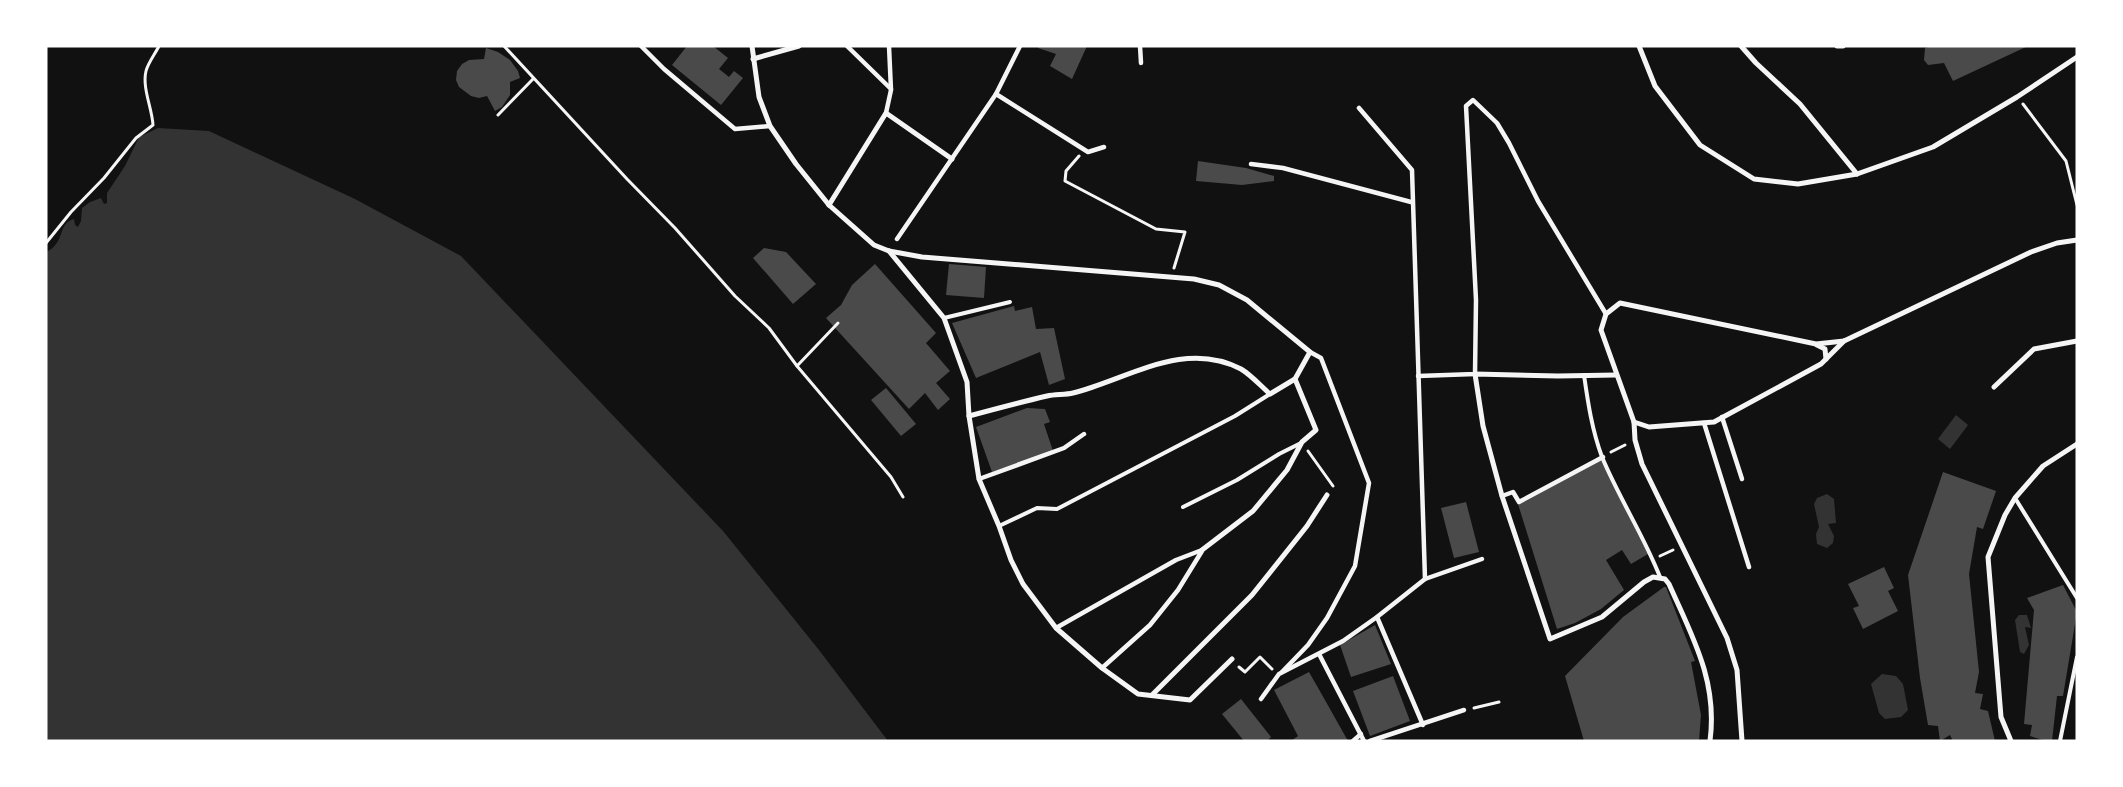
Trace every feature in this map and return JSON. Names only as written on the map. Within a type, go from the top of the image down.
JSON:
[{"type":"street","points":[[641,46],[735,129],[770,126]]},
{"type":"street","points":[[752,46],[759,97],[770,126],[796,164],[829,205],[874,245],[922,257],[1171,276],[1219,285],[1247,300],[1310,352],[1321,358],[1369,483],[1355,566],[1308,645],[1279,674],[1262,699]]},
{"type":"street","points":[[753,59],[799,46]]},
{"type":"street","points":[[847,46],[891,90]]},
{"type":"street","points":[[829,205],[886,113],[891,90],[889,46]]},
{"type":"street","points":[[896,239],[996,94],[1020,46]]},
{"type":"street","points":[[1140,46],[1141,63]]},
{"type":"street","points":[[1639,46],[1655,86],[1700,145],[1754,179],[1798,184],[1857,174],[1933,147],[2017,97],[2077,57]]},
{"type":"street","points":[[1741,46],[1756,64],[1800,104],[1857,174]]},
{"type":"street","points":[[1837,46],[1843,46]]},
{"type":"street","points":[[996,94],[1088,152],[1104,147]]},
{"type":"street","points":[[1606,314],[1538,202],[1497,123],[1473,100],[1466,106],[1476,300],[1475,374],[1483,426],[1502,496],[1550,639],[1602,617],[1652,577],[1665,579],[1669,584],[1706,671],[1712,702],[1710,741]]},
{"type":"street","points":[[1359,108],[1412,170],[1425,580]]},
{"type":"street","points":[[886,113],[952,159]]},
{"type":"street","points":[[1251,164],[1283,168],[1412,202]]},
{"type":"street","points":[[1816,344],[1844,340],[2031,252],[2057,243],[2077,240]]},
{"type":"street","points":[[888,250],[944,318],[967,382],[969,416],[979,479],[1011,560],[1023,584],[1056,628],[1102,668],[1138,694],[1190,700],[1232,659]]},
{"type":"street","points":[[1742,741],[1737,670],[1728,638],[1642,464],[1635,440],[1634,422],[1601,330],[1606,314],[1620,303],[1816,344],[1825,349],[1826,359]]},
{"type":"street","points":[[1634,422],[1649,427],[1714,422],[1821,364],[1844,340]]},
{"type":"street","points":[[1994,387],[2034,349],[2077,341]]},
{"type":"street","points":[[969,416],[1049,396],[1072,393],[1167,361],[1190,357],[1229,364],[1242,370],[1270,394],[1295,379],[1310,352]]},
{"type":"street","points":[[1418,376],[1616,374]]},
{"type":"street","points":[[1056,628],[1176,560],[1202,550],[1253,511],[1287,470],[1302,442],[1316,430],[1295,379]]},
{"type":"street","points":[[1722,417],[1742,478]]},
{"type":"street","points":[[1704,424],[1749,567]]},
{"type":"street","points":[[979,479],[1064,448],[1084,434]]},
{"type":"street","points":[[1302,442],[1306,448]]},
{"type":"street","points":[[2012,741],[2001,716],[1988,557],[2005,515],[2015,498],[2043,466],[2077,444]]},
{"type":"street","points":[[1502,496],[1513,492],[1520,502],[1602,457]]},
{"type":"street","points":[[1152,695],[1252,595],[1307,526],[1327,495]]},
{"type":"street","points":[[1102,668],[1150,625],[1178,590],[1202,550]]},
{"type":"street","points":[[1279,674],[1319,654],[1377,617],[1425,580],[1482,559]]},
{"type":"street","points":[[1377,617],[1423,725]]},
{"type":"street","points":[[1319,654],[1364,741]]},
{"type":"street","points":[[1370,741],[1464,710]]},
{"type":"street","points":[[1353,741],[1362,734]]},
{"type":"lane","points":[[944,318],[1010,302]]},
{"type":"lane","points":[[1584,375],[1588,410],[1602,457],[1653,559],[1660,577]]},
{"type":"lane","points":[[999,526],[1037,508],[1057,509],[1235,416],[1270,394]]},
{"type":"lane","points":[[1182,507],[1237,480],[1302,442]]},
{"type":"lane","points":[[2015,498],[2077,598]]},
{"type":"lane","points":[[2060,741],[2077,657]]},
{"type":"path","points":[[46,243],[71,212],[104,178],[136,138],[153,125],[153,114],[147,91],[146,71],[159,46]]},
{"type":"path","points":[[504,46],[675,228],[735,296],[769,328],[796,366],[890,477],[903,497]]},
{"type":"path","points":[[498,115],[533,79]]},
{"type":"path","points":[[2017,97],[2066,161],[2077,205]]},
{"type":"path","points":[[1088,152],[1080,155],[1066,171],[1065,181],[1156,229],[1185,232],[1171,276]]},
{"type":"path","points":[[796,366],[838,323]]},
{"type":"path","points":[[1602,457],[1635,440]]},
{"type":"path","points":[[1306,448],[1334,485],[1327,495]]},
{"type":"path","points":[[1232,659],[1245,672],[1260,657],[1279,674]]},
{"type":"path","points":[[1464,710],[1499,702]]},
{"type":"shaded area","points":[[158,128],[209,131],[355,199],[461,256],[723,531],[819,650],[888,741],[46,741],[46,252],[56,244],[65,225],[69,221],[74,219],[75,225],[78,227],[81,221],[82,208],[90,202],[101,198],[104,204],[107,203],[107,193],[125,166],[139,137]]},
{"type":"shaded area","points":[[1956,415],[1968,425],[1950,449],[1938,439]]},
{"type":"shaded area","points":[[1827,494],[1834,499],[1836,523],[1828,524],[1834,536],[1833,543],[1827,548],[1817,544],[1816,534],[1819,527],[1814,504],[1817,498]]},
{"type":"shaded area","points":[[2019,615],[2027,615],[2031,628],[2025,627],[2029,645],[2024,654],[2020,652],[2015,620]]},
{"type":"shaded area","points":[[1882,674],[1896,676],[1903,684],[1908,710],[1901,717],[1885,719],[1879,713],[1871,684]]},
{"type":"building","points":[[687,46],[713,46],[728,58],[719,69],[729,77],[734,71],[743,78],[721,105],[672,65]]},
{"type":"building","points":[[1038,46],[1087,46],[1072,79],[1050,66],[1056,54],[1038,48]]},
{"type":"building","points":[[1931,46],[2028,46],[1953,81],[1944,63],[1928,65],[1924,60],[1925,48]]},
{"type":"building","points":[[486,48],[498,52],[510,60],[518,71],[520,78],[510,82],[510,95],[502,107],[495,111],[487,96],[479,98],[471,96],[459,87],[456,80],[457,71],[462,64],[469,60],[484,59]]},
{"type":"building","points":[[1198,161],[1246,168],[1274,176],[1274,181],[1242,185],[1196,181]]},
{"type":"building","points":[[764,248],[786,252],[816,284],[793,304],[753,258]]},
{"type":"building","points":[[875,264],[936,333],[926,343],[950,371],[936,383],[950,399],[938,410],[925,393],[909,409],[826,318],[841,305],[852,285]]},
{"type":"building","points":[[949,264],[986,267],[984,298],[946,295]]},
{"type":"building","points":[[1014,306],[1015,311],[1032,307],[1036,329],[1054,328],[1065,379],[1049,385],[1040,352],[976,378],[952,323]]},
{"type":"building","points":[[886,388],[916,424],[901,436],[871,400]]},
{"type":"building","points":[[1027,408],[1045,409],[1050,422],[1044,424],[1053,451],[992,472],[976,427]]},
{"type":"building","points":[[1601,459],[1648,554],[1631,564],[1622,550],[1606,560],[1624,590],[1601,609],[1575,623],[1557,629],[1518,504]]},
{"type":"building","points":[[1943,472],[1996,491],[1983,529],[1977,527],[1969,574],[1979,672],[1975,693],[1983,694],[1980,709],[1988,711],[1995,741],[1953,741],[1950,735],[1940,741],[1938,726],[1928,725],[1920,678],[1908,575]]},
{"type":"building","points":[[1466,502],[1479,552],[1454,558],[1441,508]]},
{"type":"building","points":[[1884,567],[1894,588],[1888,591],[1898,611],[1863,629],[1853,608],[1859,606],[1848,584]]},
{"type":"building","points":[[2063,585],[2077,612],[2063,696],[2057,696],[2052,741],[2046,741],[2030,736],[2032,725],[2024,724],[2034,610],[2027,598]]},
{"type":"building","points":[[1666,587],[1695,661],[1691,662],[1701,715],[1699,741],[1584,741],[1565,676],[1623,617]]},
{"type":"building","points":[[1375,625],[1391,664],[1351,677],[1340,645]]},
{"type":"building","points":[[1309,672],[1348,741],[1291,741],[1298,736],[1274,690]]},
{"type":"building","points":[[1393,676],[1410,721],[1370,736],[1353,691]]},
{"type":"building","points":[[1241,699],[1271,737],[1267,741],[1244,741],[1222,714]]}]
